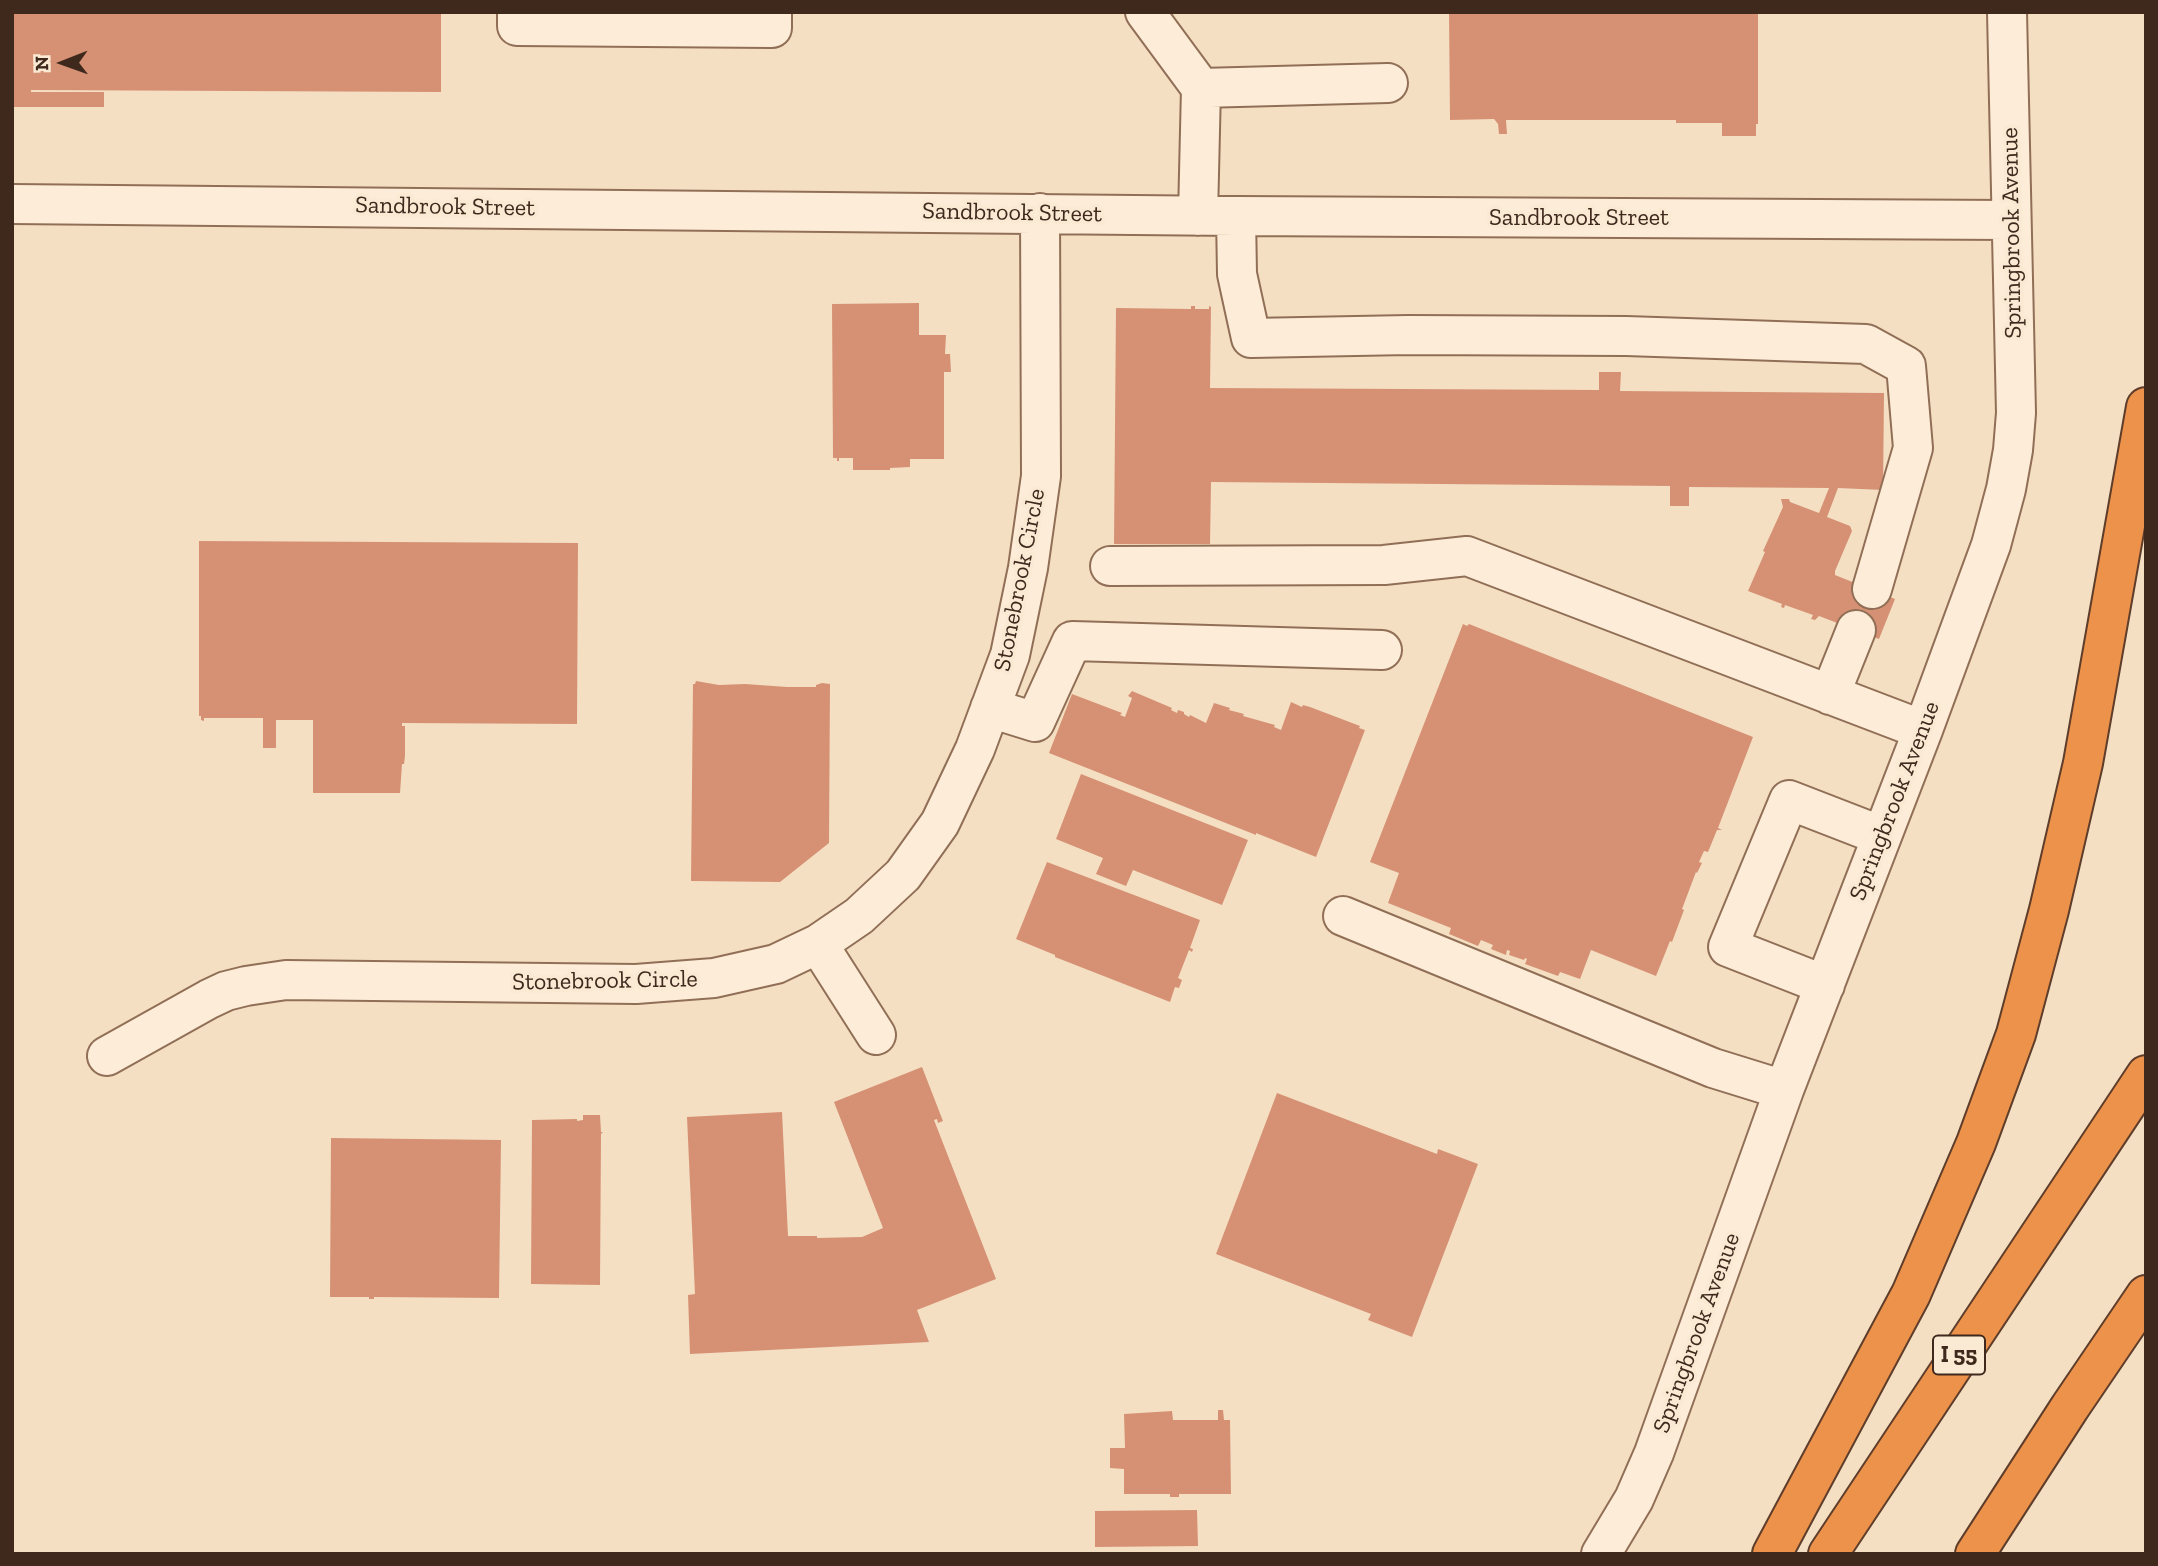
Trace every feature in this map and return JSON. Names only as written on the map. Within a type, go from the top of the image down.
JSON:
[{"type":"highway","points":[[1772,1554],[1911,1294],[1976,1143],[2016,1034],[2049,910],[2083,763],[2146,407]]},
{"type":"highway","name":"I 55","points":[[1828,1554],[2146,1074]]},
{"type":"highway","points":[[1975,1554],[2146,1295]]},
{"type":"street","points":[[517,12],[517,26],[772,28],[772,12]]},
{"type":"street","points":[[1145,12],[1201,88],[1198,216]]},
{"type":"street","name":"Springbrook Avenue","points":[[1601,1554],[1634,1499],[1654,1453],[1784,1090],[1923,730],[1991,545],[2006,489],[2016,413],[2007,12]]},
{"type":"street","points":[[1201,88],[1388,83]]},
{"type":"street","name":"Sandbrook Street","points":[[12,204],[1198,216],[2011,220]]},
{"type":"street","name":"Stonebrook Circle","points":[[107,1056],[209,999],[266,982],[649,983],[714,978],[776,964],[818,944],[859,916],[903,875],[940,823],[975,749],[1010,655],[1028,568],[1041,476],[1041,214]]},
{"type":"street","points":[[1236,216],[1237,274],[1251,338],[1408,335],[1626,336],[1866,344],[1906,366],[1913,448],[1872,589]]},
{"type":"street","points":[[1110,566],[1384,565],[1467,556],[1923,730]]},
{"type":"street","points":[[1830,695],[1856,630]]},
{"type":"street","points":[[990,708],[1035,722],[1072,641],[1382,650]]},
{"type":"street","points":[[1825,985],[1728,947],[1790,800],[1882,836]]},
{"type":"street","points":[[1343,916],[1713,1068],[1784,1090]]},
{"type":"street","points":[[818,944],[876,1035]]},
{"type":"building","points":[[12,12],[441,12],[441,92],[31,90],[104,92],[104,107],[12,107]]},
{"type":"building","points":[[1449,12],[1758,12],[1756,136],[1722,136],[1722,123],[1676,123],[1676,120],[1506,120],[1507,134],[1499,134],[1498,124],[1494,119],[1450,120]]},
{"type":"building","points":[[919,303],[919,335],[946,335],[945,354],[950,354],[951,372],[944,372],[944,459],[910,459],[910,467],[890,470],[853,470],[853,458],[839,458],[837,461],[837,458],[833,458],[832,304]]},
{"type":"building","points":[[1191,306],[1195,306],[1195,309],[1211,307],[1210,388],[1599,390],[1599,372],[1621,372],[1620,391],[1884,393],[1883,490],[1838,488],[1827,517],[1850,526],[1852,531],[1835,575],[1895,599],[1879,639],[1819,616],[1815,620],[1811,619],[1813,615],[1785,605],[1784,608],[1781,607],[1782,604],[1748,591],[1783,507],[1781,499],[1789,499],[1790,502],[1819,513],[1829,488],[1689,487],[1689,506],[1670,506],[1670,486],[1211,482],[1210,544],[1114,544],[1116,308],[1191,309]]},
{"type":"building","points":[[199,541],[578,543],[577,724],[402,723],[402,726],[405,726],[405,756],[400,793],[313,793],[313,720],[276,720],[276,748],[263,748],[263,718],[204,718],[204,721],[199,716]]},
{"type":"building","points":[[1463,624],[1469,624],[1753,737],[1718,828],[1722,830],[1717,830],[1708,852],[1704,851],[1699,862],[1702,863],[1696,872],[1672,942],[1670,941],[1656,976],[1591,950],[1580,979],[1560,972],[1558,976],[1525,964],[1527,959],[1509,955],[1510,951],[1507,950],[1506,955],[1491,949],[1493,945],[1481,940],[1478,946],[1449,934],[1451,928],[1388,903],[1399,873],[1370,862]]},
{"type":"building","points":[[696,681],[719,685],[787,687],[830,684],[829,843],[780,882],[691,881],[693,684]]},
{"type":"building","points":[[1132,691],[1172,708],[1171,710],[1177,713],[1178,710],[1184,712],[1189,717],[1190,715],[1206,723],[1214,703],[1244,714],[1243,716],[1275,725],[1274,727],[1281,730],[1291,702],[1365,730],[1316,857],[1049,753],[1072,694],[1122,713],[1120,715],[1125,717],[1132,698],[1128,696]]},
{"type":"building","points":[[1081,774],[1248,840],[1222,905],[1133,870],[1126,886],[1096,874],[1103,858],[1056,839]]},
{"type":"building","points":[[1047,862],[1200,920],[1190,948],[1193,949],[1192,952],[1189,950],[1178,978],[1182,980],[1179,988],[1175,987],[1170,1002],[1016,939]]},
{"type":"building","points":[[922,1067],[943,1121],[938,1123],[937,1119],[934,1120],[996,1279],[917,1310],[929,1342],[690,1354],[688,1295],[695,1294],[687,1117],[782,1112],[788,1236],[862,1237],[883,1228],[834,1102]]},
{"type":"building","points":[[1277,1093],[1437,1154],[1438,1149],[1478,1164],[1412,1337],[1368,1320],[1371,1314],[1216,1254]]},
{"type":"building","points":[[583,1115],[600,1115],[603,1132],[600,1285],[531,1284],[532,1120],[577,1121],[583,1120]]},
{"type":"building","points":[[331,1138],[501,1140],[499,1298],[330,1297]]},
{"type":"building","points":[[1218,1410],[1223,1410],[1224,1420],[1230,1420],[1231,1494],[1179,1494],[1179,1497],[1170,1497],[1170,1494],[1124,1494],[1124,1469],[1110,1468],[1110,1448],[1125,1448],[1124,1414],[1172,1411],[1173,1420],[1218,1420]]},
{"type":"building","points":[[1197,1510],[1198,1546],[1095,1547],[1095,1511]]}]
